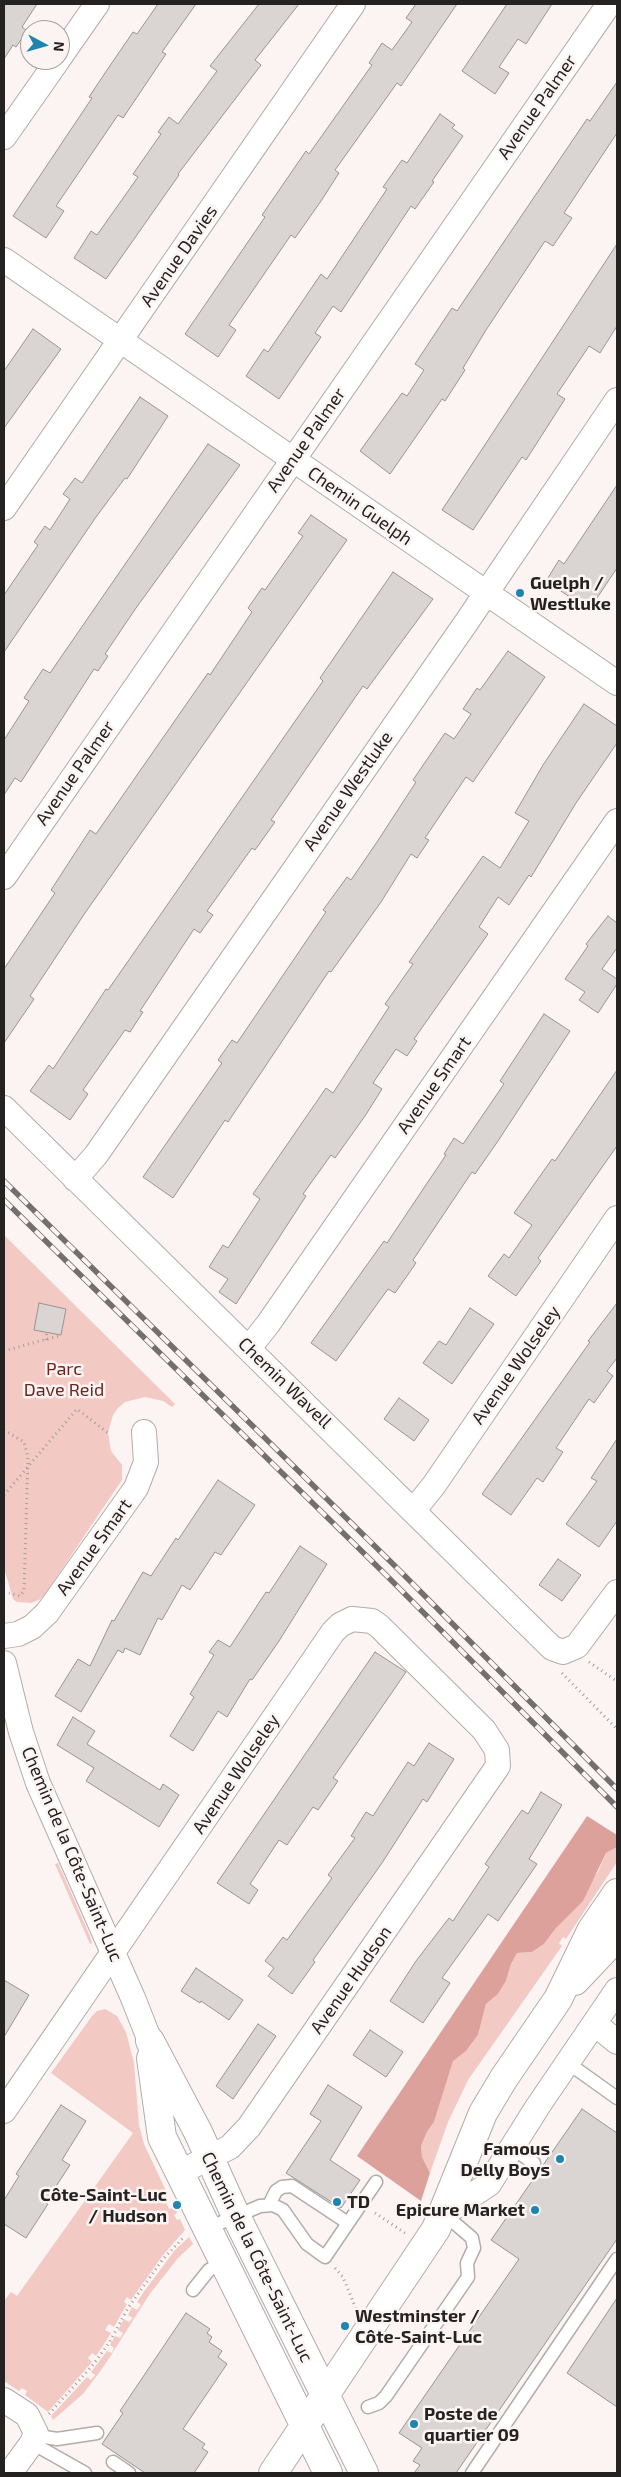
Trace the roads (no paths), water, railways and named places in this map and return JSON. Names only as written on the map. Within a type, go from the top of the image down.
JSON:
[{"type":"main road","points":[[274,2473],[436,2229],[444,2214],[483,2113],[504,2078],[558,1999],[591,1931],[617,1893]]},
{"type":"main road","points":[[558,1999],[617,1934]]},
{"type":"main road","name":"Chemin de la Côte-Saint-Luc","points":[[150,2041],[364,2473]]},
{"type":"main road","name":"Chemin de la Côte-Saint-Luc","points":[[150,2041],[160,2130],[179,2173],[198,2231],[222,2262],[328,2473]]},
{"type":"street","points":[[70,43],[97,4]]},
{"type":"street","name":"Avenue Davies","points":[[4,508],[354,4]]},
{"type":"street","name":"Avenue Palmer","points":[[4,877],[608,4]]},
{"type":"street","points":[[4,138],[51,70]]},
{"type":"street","name":"Chemin Guelph","points":[[4,260],[617,683]]},
{"type":"street","name":"Avenue Westluke","points":[[75,1179],[96,1154],[617,400]]},
{"type":"street","name":"Avenue Smart","points":[[249,1348],[268,1324],[617,821]]},
{"type":"street","name":"Chemin Wavell","points":[[4,1108],[552,1648],[571,1660],[581,1642],[617,1592]]},
{"type":"street","name":"Avenue Wolseley","points":[[414,1510],[434,1485],[617,1218]]},
{"type":"street","name":"Avenue Smart","points":[[4,1636],[18,1634],[32,1627],[47,1613],[136,1488],[146,1462],[144,1432]]},
{"type":"street","name":"Avenue Wolseley","points":[[4,2111],[333,1632],[346,1621],[362,1619],[379,1626],[484,1730],[497,1750],[499,1762]]},
{"type":"street","name":"Chemin de la Côte-Saint-Luc","points":[[4,1663],[20,1732],[38,1783],[114,1953],[150,2041]]},
{"type":"street","name":"Avenue Hudson","points":[[179,2173],[235,2143],[249,2127],[492,1776],[499,1762]]},
{"type":"street","points":[[444,2214],[489,2184],[513,2149],[538,2106],[617,1990]]},
{"type":"street","points":[[595,2024],[617,2042]]},
{"type":"street","points":[[4,2400],[27,2415],[39,2430],[10,2473]]},
{"type":"lane","points":[[568,2064],[617,2098]]},
{"type":"lane","points":[[513,2149],[534,2163]]},
{"type":"lane","points":[[198,2231],[260,2206],[280,2207],[302,2239],[325,2257],[376,2182]]},
{"type":"lane","points":[[269,2205],[276,2191],[292,2186],[348,2223]]},
{"type":"lane","points":[[368,2407],[379,2403],[386,2396],[468,2277],[467,2263],[474,2248],[472,2238],[444,2214]]},
{"type":"lane","points":[[472,2473],[617,2259]]},
{"type":"lane","points":[[192,2290],[209,2270],[222,2262]]},
{"type":"lane","points":[[39,2430],[45,2437],[57,2439],[97,2433]]},
{"type":"lane","points":[[39,2430],[70,2469],[85,2473]]},
{"type":"lane","points":[[113,2462],[129,2473]]},
{"type":"railway","points":[[4,1181],[396,1567],[617,1789]]},
{"type":"railway","points":[[4,1200],[388,1577],[617,1807]]},
{"type":"place","name":"Guelph / Westluke","points":[[520,593]]},
{"type":"place","name":"Famous Delly Boys","points":[[560,2159]]},
{"type":"place","name":"TD","points":[[337,2202]]},
{"type":"place","name":"Côte-Saint-Luc / Hudson","points":[[177,2205]]},
{"type":"place","name":"Epicure Market","points":[[535,2210]]},
{"type":"place","name":"Westminster / Côte-Saint-Luc","points":[[345,2326]]},
{"type":"place","name":"Poste de quartier 09","points":[[414,2424]]},
{"type":"park label","name":"Parc Dave Reid","points":[[64,1379]]}]
